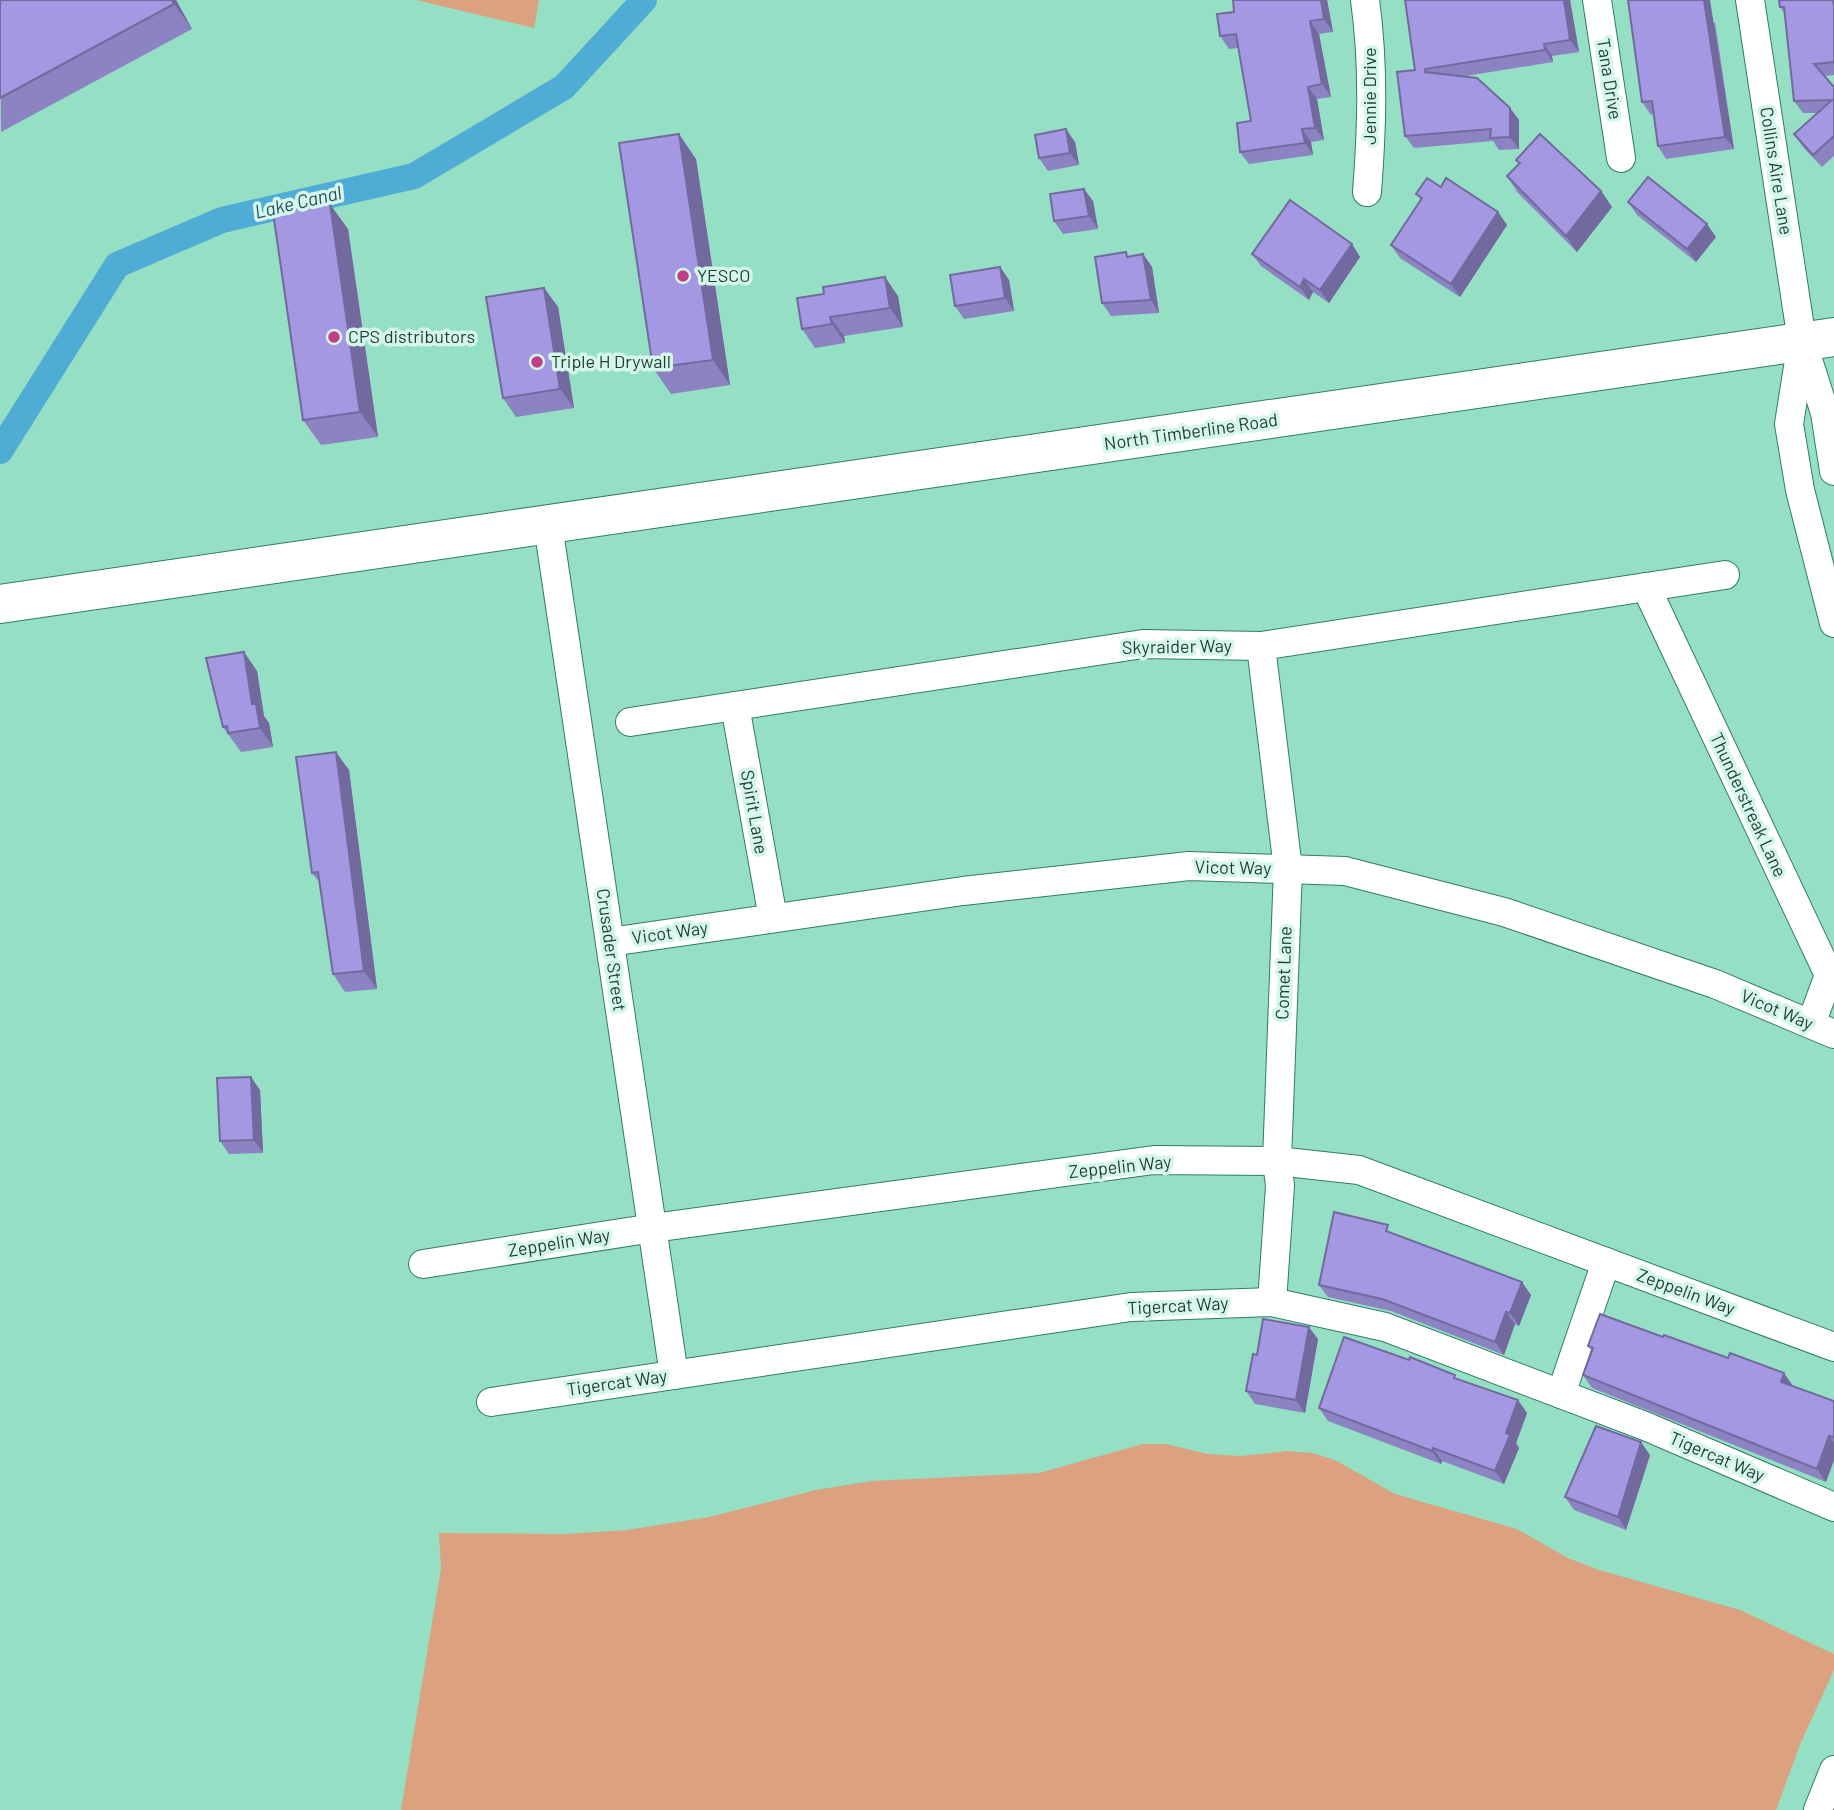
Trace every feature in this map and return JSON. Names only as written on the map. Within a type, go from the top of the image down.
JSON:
[{"type":"main road","name":"North Timberline Road","points":[[0,604],[1818,339]]},
{"type":"street","name":"Jennie Drive","points":[[1365,0],[1372,50],[1373,103],[1367,192]]},
{"type":"street","name":"Tana Drive","points":[[1597,0],[1621,158]]},
{"type":"street","name":"Collins Aire Lane","points":[[1750,0],[1818,339]]},
{"type":"street","points":[[1818,339],[1834,471]]},
{"type":"street","points":[[1818,339],[1789,424],[1800,490],[1834,623]]},
{"type":"street","name":"Crusader Street","points":[[548,525],[674,1375]]},
{"type":"street","name":"Skyraider Way","points":[[630,722],[1143,644],[1261,646],[1725,575]]},
{"type":"street","name":"Thunderstreak Lane","points":[[1646,587],[1829,975],[1822,1029]]},
{"type":"street","name":"Comet Lane","points":[[1261,646],[1288,869],[1277,1161],[1280,1186],[1272,1302]]},
{"type":"street","name":"Spirit Lane","points":[[735,706],[773,918]]},
{"type":"street","name":"Vicot Way","points":[[610,942],[963,891],[1189,866],[1345,871],[1504,912],[1715,984],[1822,1029]]},
{"type":"street","name":"Zeppelin Way","points":[[423,1264],[653,1228],[1154,1160],[1277,1161],[1359,1170],[1834,1348]]},
{"type":"street","points":[[1561,1394],[1606,1262]]},
{"type":"street","name":"Tigercat Way","points":[[491,1402],[1131,1307],[1272,1302],[1385,1327],[1645,1426],[1834,1507]]},
{"type":"street","points":[[1818,1810],[1834,1770]]},
{"type":"shaded area","points":[[416,0],[539,0],[534,28]]},
{"type":"shaded area","points":[[1143,1444],[1166,1444],[1208,1454],[1240,1456],[1288,1451],[1312,1453],[1335,1460],[1395,1494],[1517,1529],[1568,1558],[1599,1570],[1740,1610],[1834,1654],[1834,1670],[1801,1742],[1776,1810],[401,1810],[441,1569],[439,1533],[566,1534],[627,1530],[709,1517],[816,1490],[872,1481],[1039,1473]]},
{"type":"building","points":[[2,0],[172,0],[174,4],[0,98]]},
{"type":"building","points":[[1233,0],[1321,0],[1324,19],[1310,21],[1322,84],[1308,87],[1315,128],[1302,129],[1305,143],[1240,152],[1237,123],[1251,121],[1236,34],[1220,36],[1217,14],[1234,12]]},
{"type":"building","points":[[1405,0],[1564,0],[1570,40],[1544,44],[1545,50],[1425,69],[1425,72],[1477,78],[1510,108],[1510,137],[1490,138],[1491,129],[1405,136],[1397,72],[1415,70]]},
{"type":"building","points":[[1628,0],[1704,0],[1725,137],[1658,146],[1652,101],[1642,102]]},
{"type":"building","points":[[1779,0],[1833,0],[1834,62],[1814,64],[1834,87],[1834,138],[1813,155],[1794,134],[1832,100],[1794,101],[1784,7],[1780,7]]},
{"type":"building","points":[[1066,129],[1070,153],[1039,158],[1035,135]]},
{"type":"building","name":"YESCO","points":[[679,134],[713,360],[653,368],[619,143]]},
{"type":"building","points":[[1540,134],[1601,191],[1566,236],[1507,176],[1520,163],[1516,160]]},
{"type":"building","points":[[1648,177],[1707,224],[1687,249],[1628,202]]},
{"type":"building","points":[[1427,178],[1441,187],[1446,178],[1498,212],[1451,284],[1391,245],[1422,198],[1416,194]]},
{"type":"building","points":[[1084,189],[1089,216],[1054,221],[1050,194]]},
{"type":"building","points":[[1290,200],[1352,244],[1320,290],[1304,279],[1300,287],[1252,254]]},
{"type":"building","name":"CPS distributors","points":[[330,204],[360,412],[303,420],[273,212]]},
{"type":"building","points":[[1126,252],[1127,257],[1143,254],[1151,300],[1102,303],[1095,257]]},
{"type":"building","points":[[1000,267],[1005,298],[955,306],[950,275]]},
{"type":"building","points":[[885,277],[890,308],[830,317],[832,324],[802,329],[797,298],[824,294],[823,287]]},
{"type":"building","name":"Triple H Drywall","points":[[544,288],[560,389],[503,398],[486,297]]},
{"type":"building","points":[[244,652],[252,704],[256,704],[260,728],[228,733],[227,726],[223,727],[206,658]]},
{"type":"building","points":[[336,752],[364,971],[333,974],[318,872],[312,873],[296,757]]},
{"type":"building","points":[[251,1077],[254,1140],[220,1141],[217,1078]]},
{"type":"building","points":[[1334,1212],[1388,1225],[1386,1231],[1522,1282],[1510,1313],[1506,1312],[1495,1342],[1382,1299],[1319,1285]]},
{"type":"building","points":[[1600,1314],[1728,1358],[1730,1353],[1784,1373],[1781,1382],[1834,1401],[1834,1437],[1829,1436],[1817,1469],[1583,1375],[1593,1348],[1588,1346]]},
{"type":"building","points":[[1263,1319],[1309,1327],[1296,1400],[1246,1391],[1253,1354],[1257,1355]]},
{"type":"building","points":[[1344,1337],[1409,1360],[1410,1357],[1455,1375],[1454,1378],[1518,1400],[1506,1433],[1510,1435],[1495,1471],[1433,1448],[1432,1451],[1319,1408]]},
{"type":"building","points":[[1596,1426],[1641,1442],[1618,1517],[1565,1497]]},
{"type":"waterway","name":"Lake Canal","points":[[0,451],[117,265],[222,220],[414,176],[564,87],[644,0]]},
{"type":"place","name":"YESCO","points":[[683,276]]},
{"type":"place","name":"CPS distributors","points":[[334,337]]},
{"type":"place","name":"Triple H Drywall","points":[[537,362]]}]
